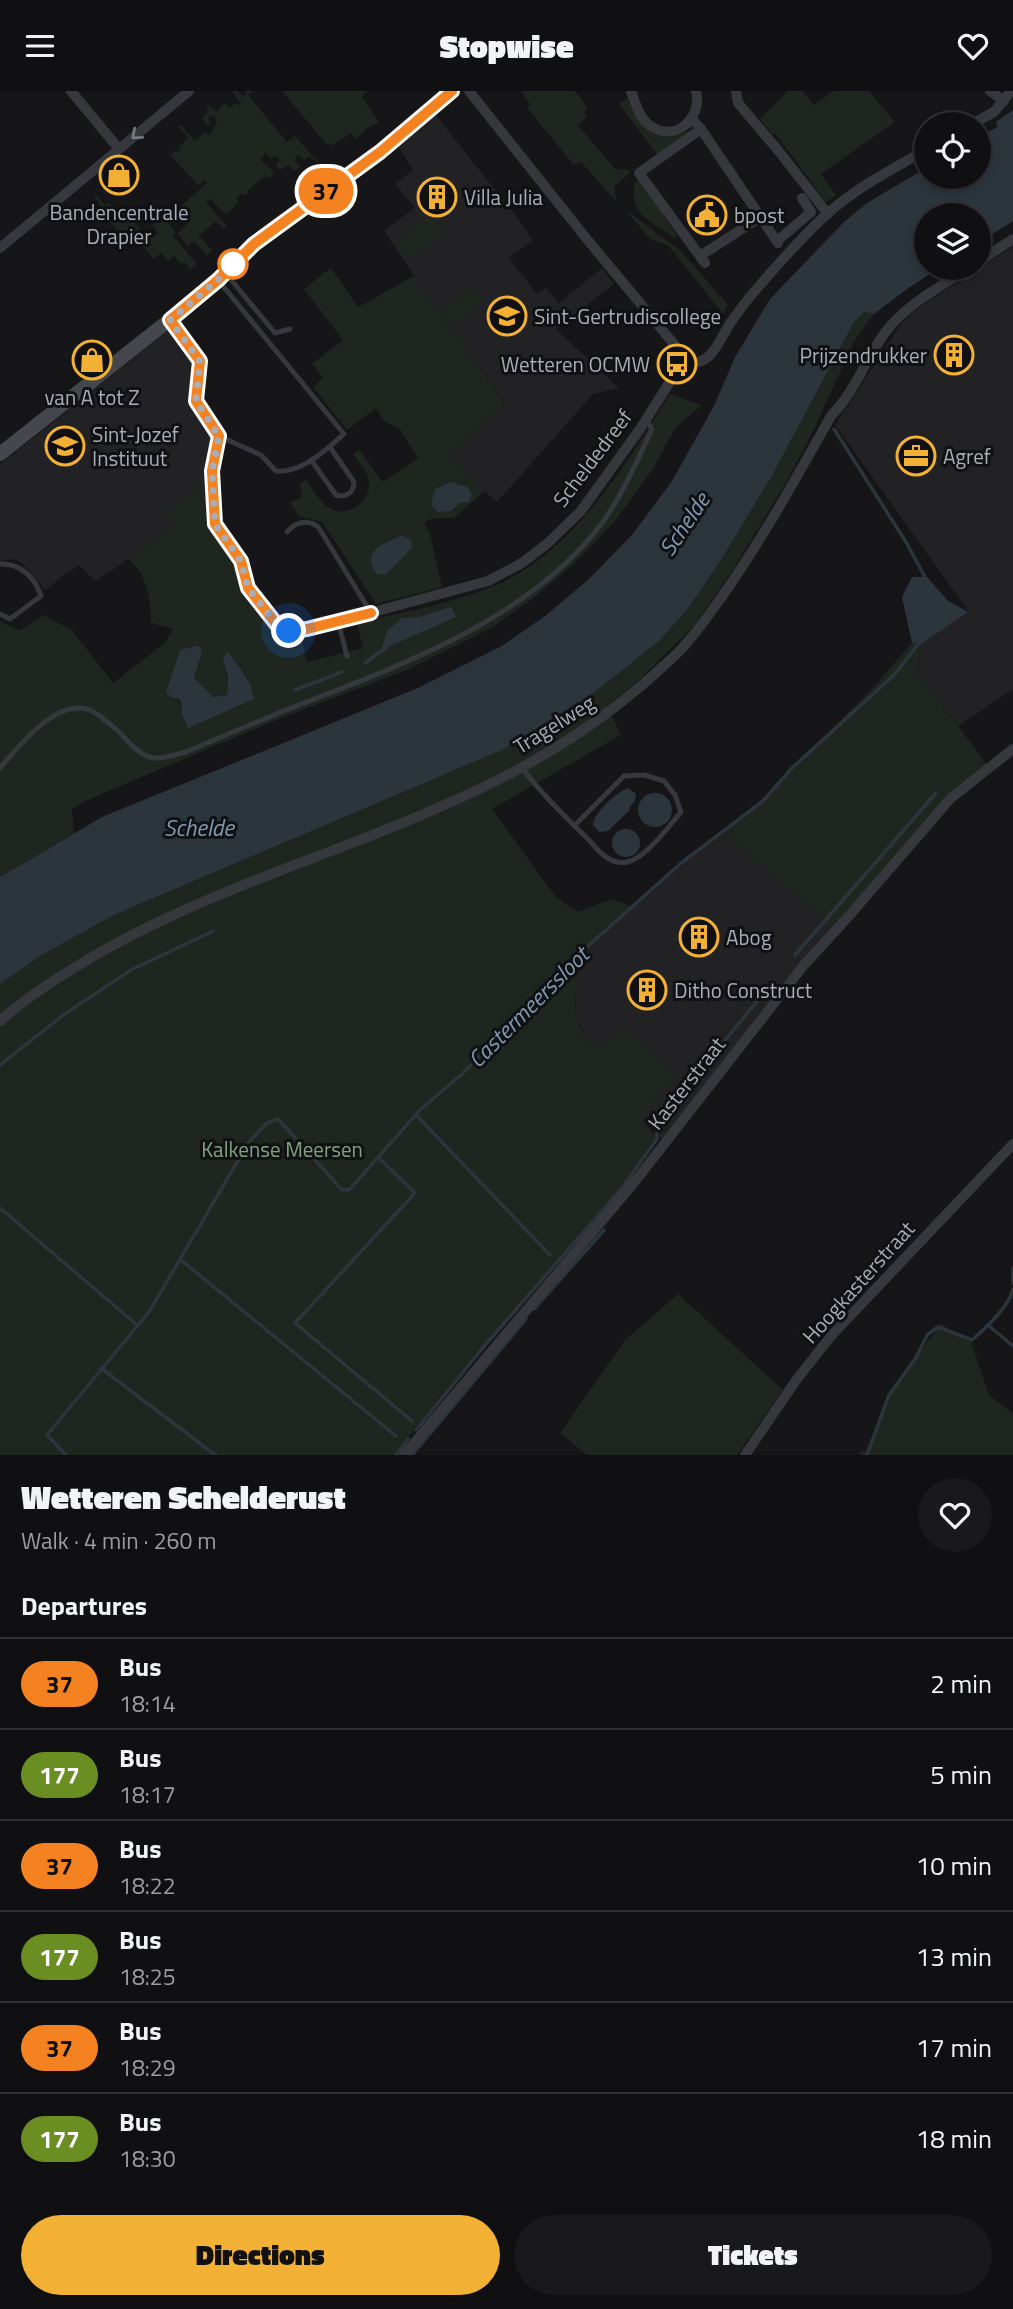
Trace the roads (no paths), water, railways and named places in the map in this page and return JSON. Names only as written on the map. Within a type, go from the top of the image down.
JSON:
[{"type":"street","points":[[71,91],[118,149]]},
{"type":"street","points":[[0,248],[189,91]]},
{"type":"street","points":[[0,454],[170,320],[254,244],[380,152],[452,91]]},
{"type":"street","points":[[469,91],[688,361],[701,362],[711,355],[730,323],[753,293],[828,214],[877,178],[914,157]]},
{"type":"street","points":[[631,91],[644,120],[664,132],[680,129],[692,120],[698,105],[696,91]]},
{"type":"street","points":[[736,91],[737,103],[828,214]]},
{"type":"street","points":[[990,91],[1004,101]]},
{"type":"street","points":[[991,114],[1011,91]]},
{"type":"street","points":[[692,120],[736,170],[762,216],[782,239],[811,212],[802,198]]},
{"type":"street","points":[[701,129],[639,173],[702,258]]},
{"type":"street","points":[[702,258],[762,216]]},
{"type":"street","points":[[678,222],[702,258]]},
{"type":"street","points":[[991,253],[1013,239]]},
{"type":"street","name":"Tragelweg","points":[[0,1021],[52,982],[149,925],[265,875],[478,790],[591,726],[618,706],[673,658],[697,631],[746,563],[831,416],[842,405],[884,334],[916,303],[951,280]]},
{"type":"street","points":[[170,320],[200,361],[196,401],[219,436]]},
{"type":"street","name":"Scheldedreef","points":[[219,436],[212,471],[215,524],[241,561],[248,588],[278,626],[289,631],[307,629],[488,581],[503,574],[548,543],[581,511],[676,374],[688,361]]},
{"type":"street","name":"Kasterstraat","points":[[404,1455],[633,1184],[804,965],[951,798],[1013,750]]},
{"type":"street","name":"Hoogkasterstraat","points":[[745,1455],[831,1336],[1013,1144]]},
{"type":"lane","points":[[782,239],[796,246]]},
{"type":"lane","points":[[221,276],[275,333],[290,329]]},
{"type":"lane","points":[[219,436],[261,455],[276,471],[284,472],[311,460],[344,434],[221,276]]},
{"type":"lane","points":[[0,768],[48,718],[76,707],[92,711],[116,729],[137,751],[147,756],[167,757],[186,752],[439,648],[509,607],[550,576],[587,541],[618,499],[652,429],[646,420]]},
{"type":"lane","points":[[311,460],[336,495],[349,494],[354,482],[330,447]]},
{"type":"lane","points":[[288,532],[299,523],[306,522],[319,528],[371,613]]},
{"type":"lane","points":[[0,564],[18,567],[29,575],[41,596],[10,619],[0,614]]},
{"type":"lane","points":[[338,621],[347,656]]},
{"type":"lane","points":[[521,767],[574,825],[602,854],[612,861],[634,860],[648,849],[681,812],[676,795],[664,781],[644,775],[624,776],[574,825]]},
{"type":"water","name":"Schelde","points":[[1013,110],[1013,221],[991,235],[991,203],[914,203],[914,280],[921,280],[874,314],[864,312],[854,322],[773,474],[721,560],[687,610],[659,641],[591,695],[502,750],[114,915],[40,956],[0,984],[0,877],[102,817],[418,688],[502,646],[545,616],[589,579],[632,535],[672,481],[714,406],[735,357],[770,299],[844,222],[867,203],[914,175],[914,189],[991,189],[991,130],[997,127],[996,122]]},
{"type":"water","points":[[450,482],[468,487],[472,496],[469,502],[459,503],[451,511],[438,512],[431,505],[435,489]]},
{"type":"water","points":[[402,535],[411,540],[412,548],[386,574],[377,574],[372,566],[372,554],[381,545]]},
{"type":"water","points":[[912,577],[927,577],[947,600],[968,612],[921,644],[912,643],[902,597]]},
{"type":"water","points":[[451,607],[456,617],[381,650],[387,631],[402,618],[420,617]]},
{"type":"water","points":[[200,647],[202,653],[194,678],[213,697],[227,695],[228,676],[223,659],[227,651],[247,679],[254,699],[188,728],[179,699],[166,692],[180,650]]},
{"type":"water","points":[[628,788],[636,794],[630,810],[608,831],[599,832],[593,825],[597,815],[612,798]]},
{"type":"water","points":[[655,793],[667,798],[672,810],[667,822],[655,827],[643,822],[638,810],[643,798]]},
{"type":"water","points":[[626,829],[636,833],[640,843],[636,853],[626,857],[616,853],[612,843],[616,833]]},
{"type":"waterway","name":"Castermeerssloot","points":[[834,429],[906,542],[926,579]]},
{"type":"waterway","name":"Castermeerssloot","points":[[66,1455],[47,1435],[149,1312],[249,1142],[267,1123],[278,1119],[342,1190],[349,1190],[420,1110],[462,1074],[568,964],[680,864],[763,801],[792,768],[894,675],[921,641]]},
{"type":"waterway","points":[[365,663],[387,647]]},
{"type":"waterway","points":[[295,690],[342,672]]},
{"type":"waterway","points":[[795,955],[936,793]]},
{"type":"waterway","points":[[0,1065],[66,1013],[131,970],[213,931]]},
{"type":"waterway","points":[[722,1044],[767,989]]},
{"type":"waterway","points":[[416,1430],[486,1344],[622,1188],[657,1139],[657,1125],[701,1071]]},
{"type":"waterway","points":[[416,1115],[550,1255]]},
{"type":"waterway","points":[[379,1158],[415,1193],[295,1323],[412,1421]]},
{"type":"waterway","points":[[0,1208],[137,1325]]},
{"type":"waterway","points":[[534,1309],[604,1230]]},
{"type":"waterway","points":[[181,1260],[396,1436]]},
{"type":"waterway","points":[[1013,1268],[1013,1283]]},
{"type":"waterway","points":[[867,1455],[889,1395],[915,1359],[928,1334],[938,1327],[972,1340],[1002,1309],[1013,1289]]},
{"type":"waterway","points":[[412,1455],[526,1319]]},
{"type":"waterway","points":[[988,1325],[1013,1346]]},
{"type":"waterway","points":[[101,1368],[215,1455]]},
{"type":"waterway","points":[[396,1455],[408,1439]]},
{"type":"place","name":"Bandencentrale Drapier","points":[[119,175]]},
{"type":"place","name":"Villa Julia","points":[[437,197]]},
{"type":"place","name":"bpost","points":[[707,215]]},
{"type":"place","name":"Sint-Gertrudiscollege","points":[[507,316]]},
{"type":"place","name":"Prijzendrukker","points":[[954,355]]},
{"type":"place","name":"van A tot Z","points":[[92,360]]},
{"type":"place","name":"Wetteren OCMW","points":[[677,364]]},
{"type":"place","name":"Sint-Jozef Instituut","points":[[65,446]]},
{"type":"place","name":"Agref","points":[[916,456]]},
{"type":"place","name":"Abog","points":[[699,937]]},
{"type":"place","name":"Ditho Construct","points":[[647,990]]},
{"type":"park label","name":"Kalkense Meersen","points":[[282,1149]]}]
